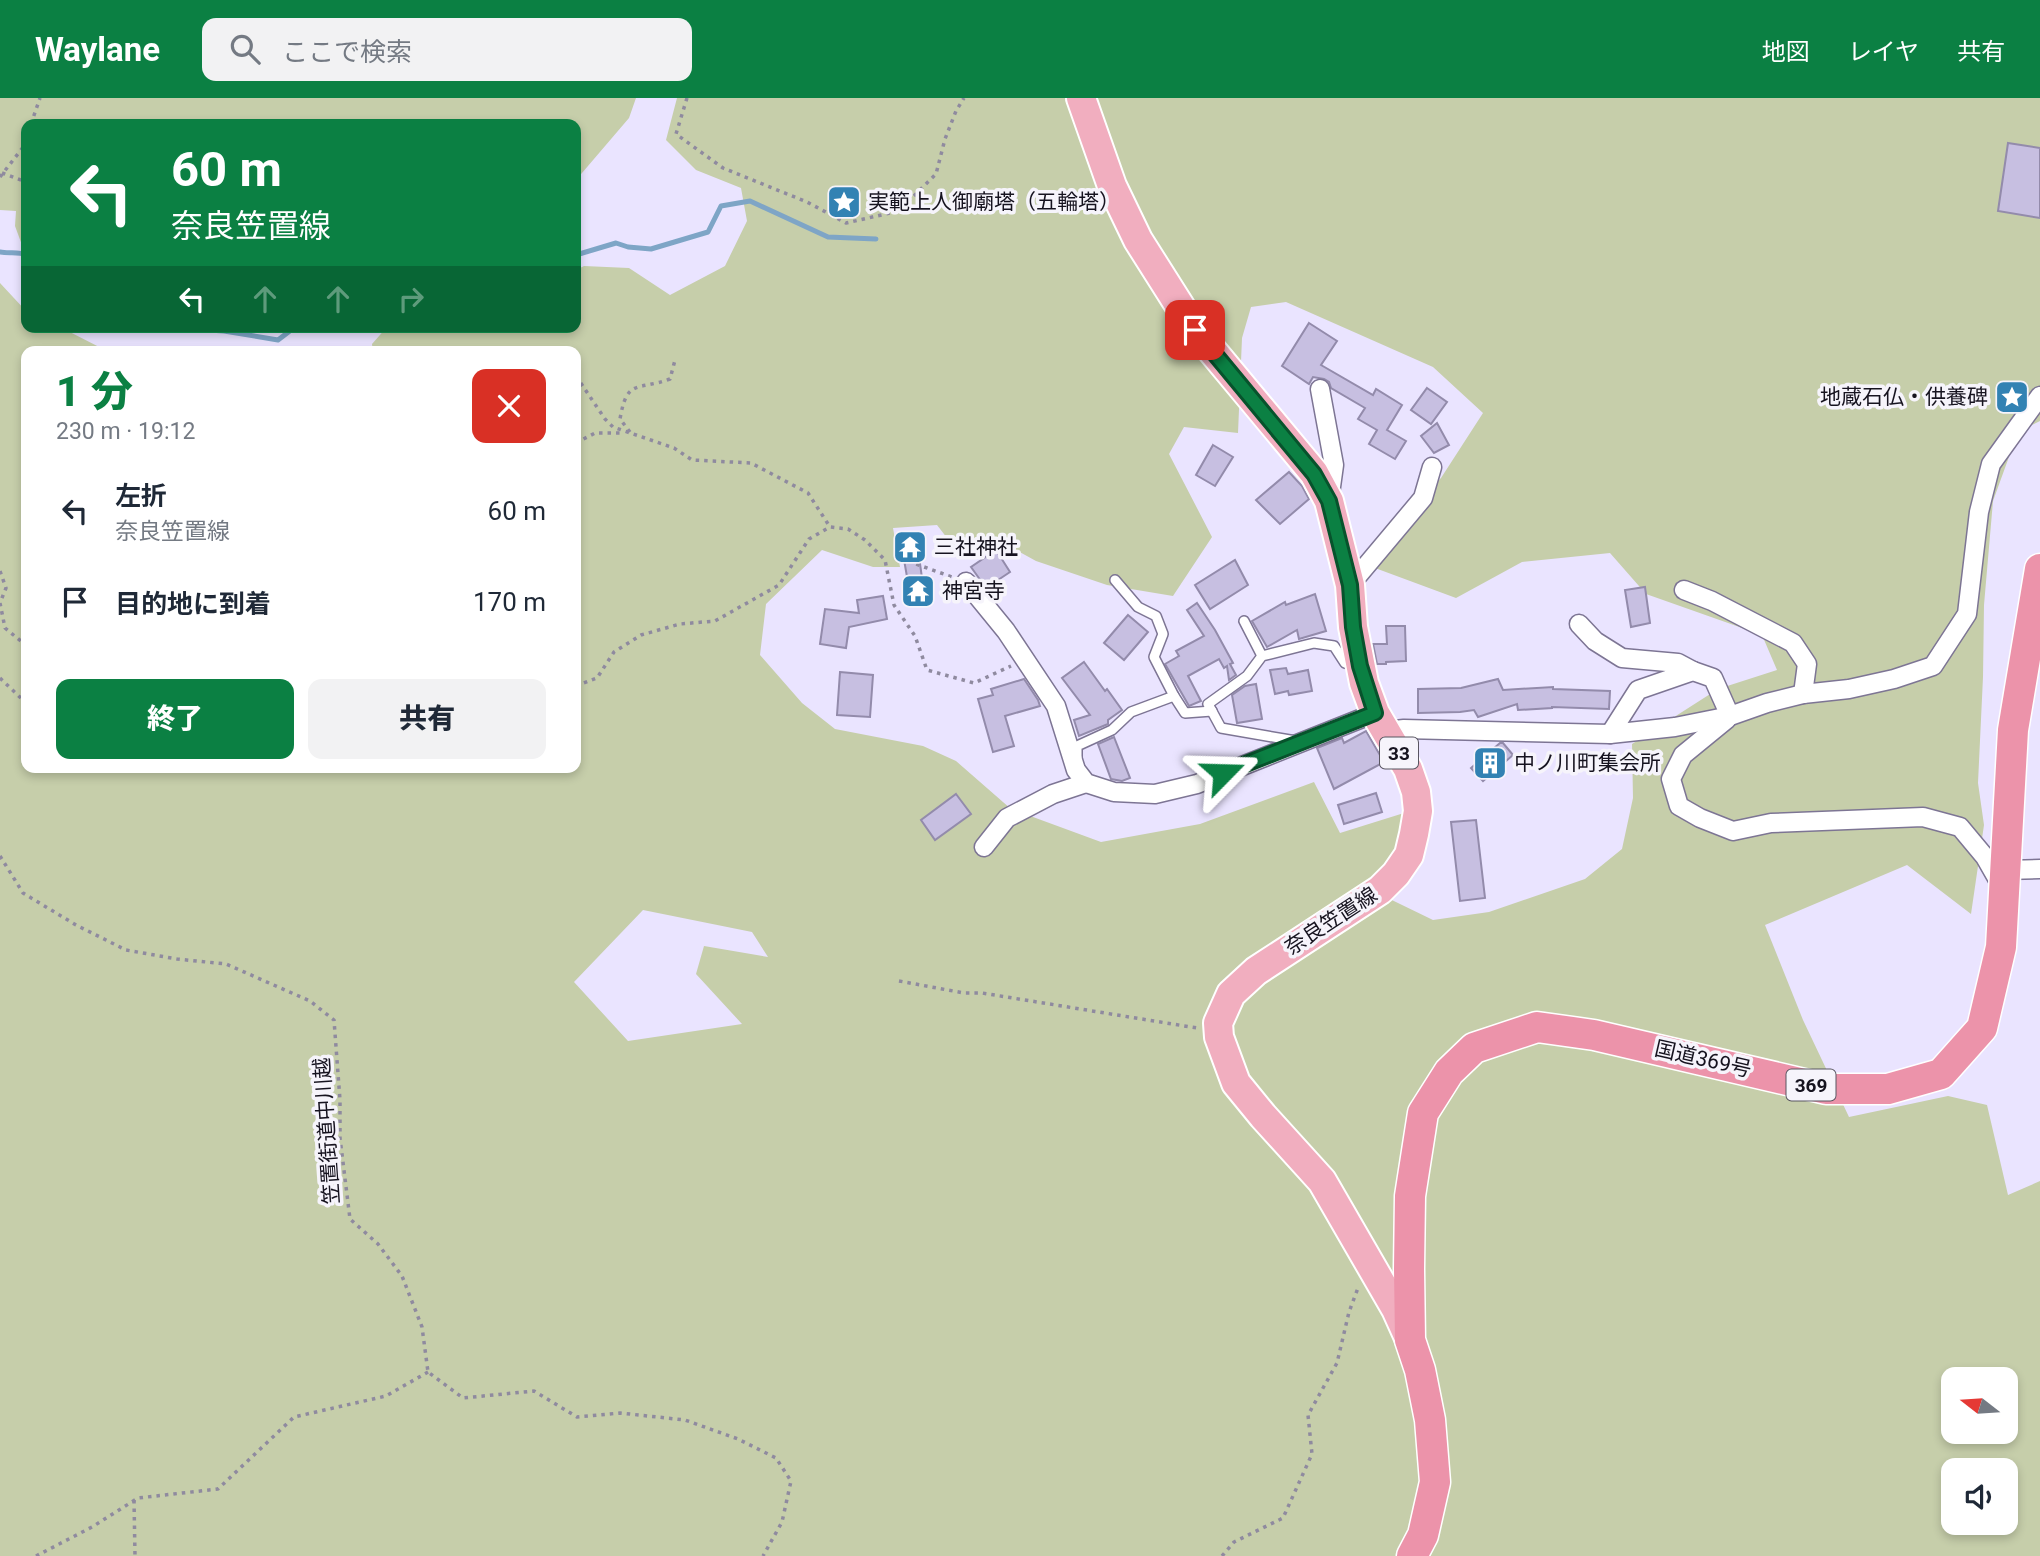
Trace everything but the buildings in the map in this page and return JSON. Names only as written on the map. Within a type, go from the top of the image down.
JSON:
[{"type":"highway","name":"国道369号","points":[[1412,1556],[1423,1535],[1435,1482],[1430,1420],[1420,1370],[1410,1340],[1410,1196],[1423,1113],[1449,1072],[1474,1048],[1537,1027],[1594,1035],[1826,1088],[1888,1088],[1941,1074],[1982,1028],[2001,947],[2013,730],[2040,569]]},
{"type":"main road","name":"奈良笠置線","points":[[1081,98],[1112,186],[1138,240],[1195,330],[1314,474],[1329,501],[1350,585],[1353,627],[1360,666],[1380,722],[1408,769],[1416,792],[1418,811],[1409,855],[1396,874],[1380,890],[1255,971],[1231,995],[1218,1023],[1219,1037]]},
{"type":"main road","points":[[1219,1037],[1236,1083],[1322,1181],[1396,1309],[1410,1340]]},
{"type":"street","points":[[1320,388],[1334,465],[1329,501]]},
{"type":"street","points":[[966,582],[1006,631],[1056,706],[1081,776],[1114,792],[1155,794],[1197,784],[1301,742],[1380,722],[1404,729],[1610,734],[1675,726],[1730,716],[1803,694],[1849,689],[1933,666],[1968,614],[1979,512],[1991,464],[2040,396]]},
{"type":"street","points":[[1350,585],[1423,498],[1433,467]]},
{"type":"street","points":[[1684,590],[1712,601],[1793,643],[1807,664],[1803,694]]},
{"type":"street","points":[[1579,624],[1595,641],[1622,657],[1678,663],[1713,678],[1730,716]]},
{"type":"street","points":[[1610,734],[1638,690],[1693,671]]},
{"type":"street","points":[[1730,716],[1684,755],[1671,779],[1679,806],[1700,818],[1733,831],[1771,824],[1923,817],[1960,827],[2005,879],[2040,869]]},
{"type":"street","points":[[984,847],[1007,818],[1081,776]]},
{"type":"lane","points":[[1115,580],[1138,607],[1156,616],[1163,634],[1154,657],[1185,713],[1212,711]]},
{"type":"lane","points":[[1244,621],[1262,656]]},
{"type":"lane","points":[[1301,742],[1221,728],[1208,704],[1247,676],[1262,656],[1314,643],[1334,646],[1345,663],[1360,666]]},
{"type":"lane","points":[[1081,776],[1077,746],[1112,730],[1131,712],[1174,696]]},
{"type":"path","points":[[33,119],[40,98]]},
{"type":"path","points":[[687,98],[676,134],[723,168],[807,202],[846,223],[899,211],[936,174],[945,139],[964,98]]},
{"type":"path","points":[[21,149],[1,175],[21,181]]},
{"type":"path","points":[[630,434],[620,419],[624,398],[634,387],[654,385],[670,379],[675,360]]},
{"type":"path","points":[[581,383],[613,427],[674,449],[692,460],[751,463],[808,493],[830,527]]},
{"type":"path","points":[[581,440],[595,433],[630,434]]},
{"type":"path","points":[[581,684],[597,678],[614,652],[640,635],[680,624],[715,621],[779,585],[809,539],[830,527],[848,528],[885,560],[894,605],[915,636],[927,670],[974,683],[1026,660]]},
{"type":"path","points":[[912,558],[913,563],[966,582]]},
{"type":"path","points":[[0,571],[6,588],[0,603],[5,628],[21,641]]},
{"type":"path","points":[[0,678],[21,698]]},
{"type":"path","name":"笠置街道中川越","points":[[0,856],[23,893],[76,925],[126,950],[226,964],[310,1001],[334,1020],[340,1138],[350,1219],[378,1244],[402,1276],[422,1327],[428,1372]]},
{"type":"path","points":[[899,981],[1199,1028],[1219,1037]]},
{"type":"path","points":[[1222,1556],[1234,1542],[1283,1518],[1312,1454],[1308,1415],[1337,1363],[1349,1312],[1367,1261]]},
{"type":"path","points":[[36,1556],[92,1527],[138,1498],[218,1489],[294,1417],[386,1396],[428,1372],[463,1398],[534,1391],[578,1417],[620,1413],[685,1420],[738,1439],[776,1458],[791,1481],[782,1522],[763,1556]]},
{"type":"path","points":[[134,1500],[135,1556]]},
{"type":"green space","points":[[0,98],[636,98],[629,118],[581,174],[581,119],[21,119],[21,242],[15,226],[16,211],[0,210]]},
{"type":"green space","points":[[677,98],[2040,98],[2040,421],[2018,432],[1993,501],[1984,605],[1978,783],[1984,825],[1971,914],[1907,865],[1765,925],[1803,1020],[1849,1117],[1948,1096],[1987,1105],[2008,1195],[2040,1181],[2040,1556],[0,1556],[0,283],[21,306],[21,333],[72,333],[97,346],[21,346],[21,773],[581,773],[581,346],[372,344],[382,333],[581,333],[581,268],[629,268],[670,295],[725,266],[747,221],[741,188],[696,170],[666,140]],"holes":[[[1286,302],[1433,367],[1483,413],[1441,478],[1387,533],[1375,568],[1456,598],[1522,562],[1610,553],[1646,594],[1762,635],[1777,670],[1718,689],[1632,744],[1633,798],[1622,849],[1585,879],[1489,912],[1433,920],[1365,887],[1400,849],[1404,813],[1340,833],[1314,782],[1200,824],[1101,842],[1011,809],[956,761],[923,746],[835,729],[802,703],[760,655],[766,604],[822,550],[873,567],[900,567],[893,528],[937,525],[961,556],[992,537],[1036,561],[1107,585],[1173,596],[1212,537],[1169,454],[1184,427],[1238,433],[1242,338],[1251,307]],[[643,910],[752,932],[768,957],[704,946],[696,974],[742,1024],[628,1041],[574,982]]]},
{"type":"waterway","points":[[581,254],[616,243],[651,249],[708,232],[721,206],[750,201],[828,237],[876,239]]},
{"type":"waterway","points":[[0,252],[21,253]]},
{"type":"waterway","points":[[236,333],[278,340],[287,333]]},
{"type":"place","name":"実範上人御廟塔（五輪塔）","points":[[844,202]]},
{"type":"place","name":"地蔵石仏・供養碑","points":[[2012,397]]},
{"type":"place","name":"三社神社","points":[[910,547]]},
{"type":"place","name":"神宮寺","points":[[918,591]]},
{"type":"place","name":"中ノ川町集会所","points":[[1490,763]]},
{"type":"route","points":[[1195,330],[1314,474],[1329,501],[1350,585],[1353,627],[1360,666],[1375,713],[1223,773]]}]
